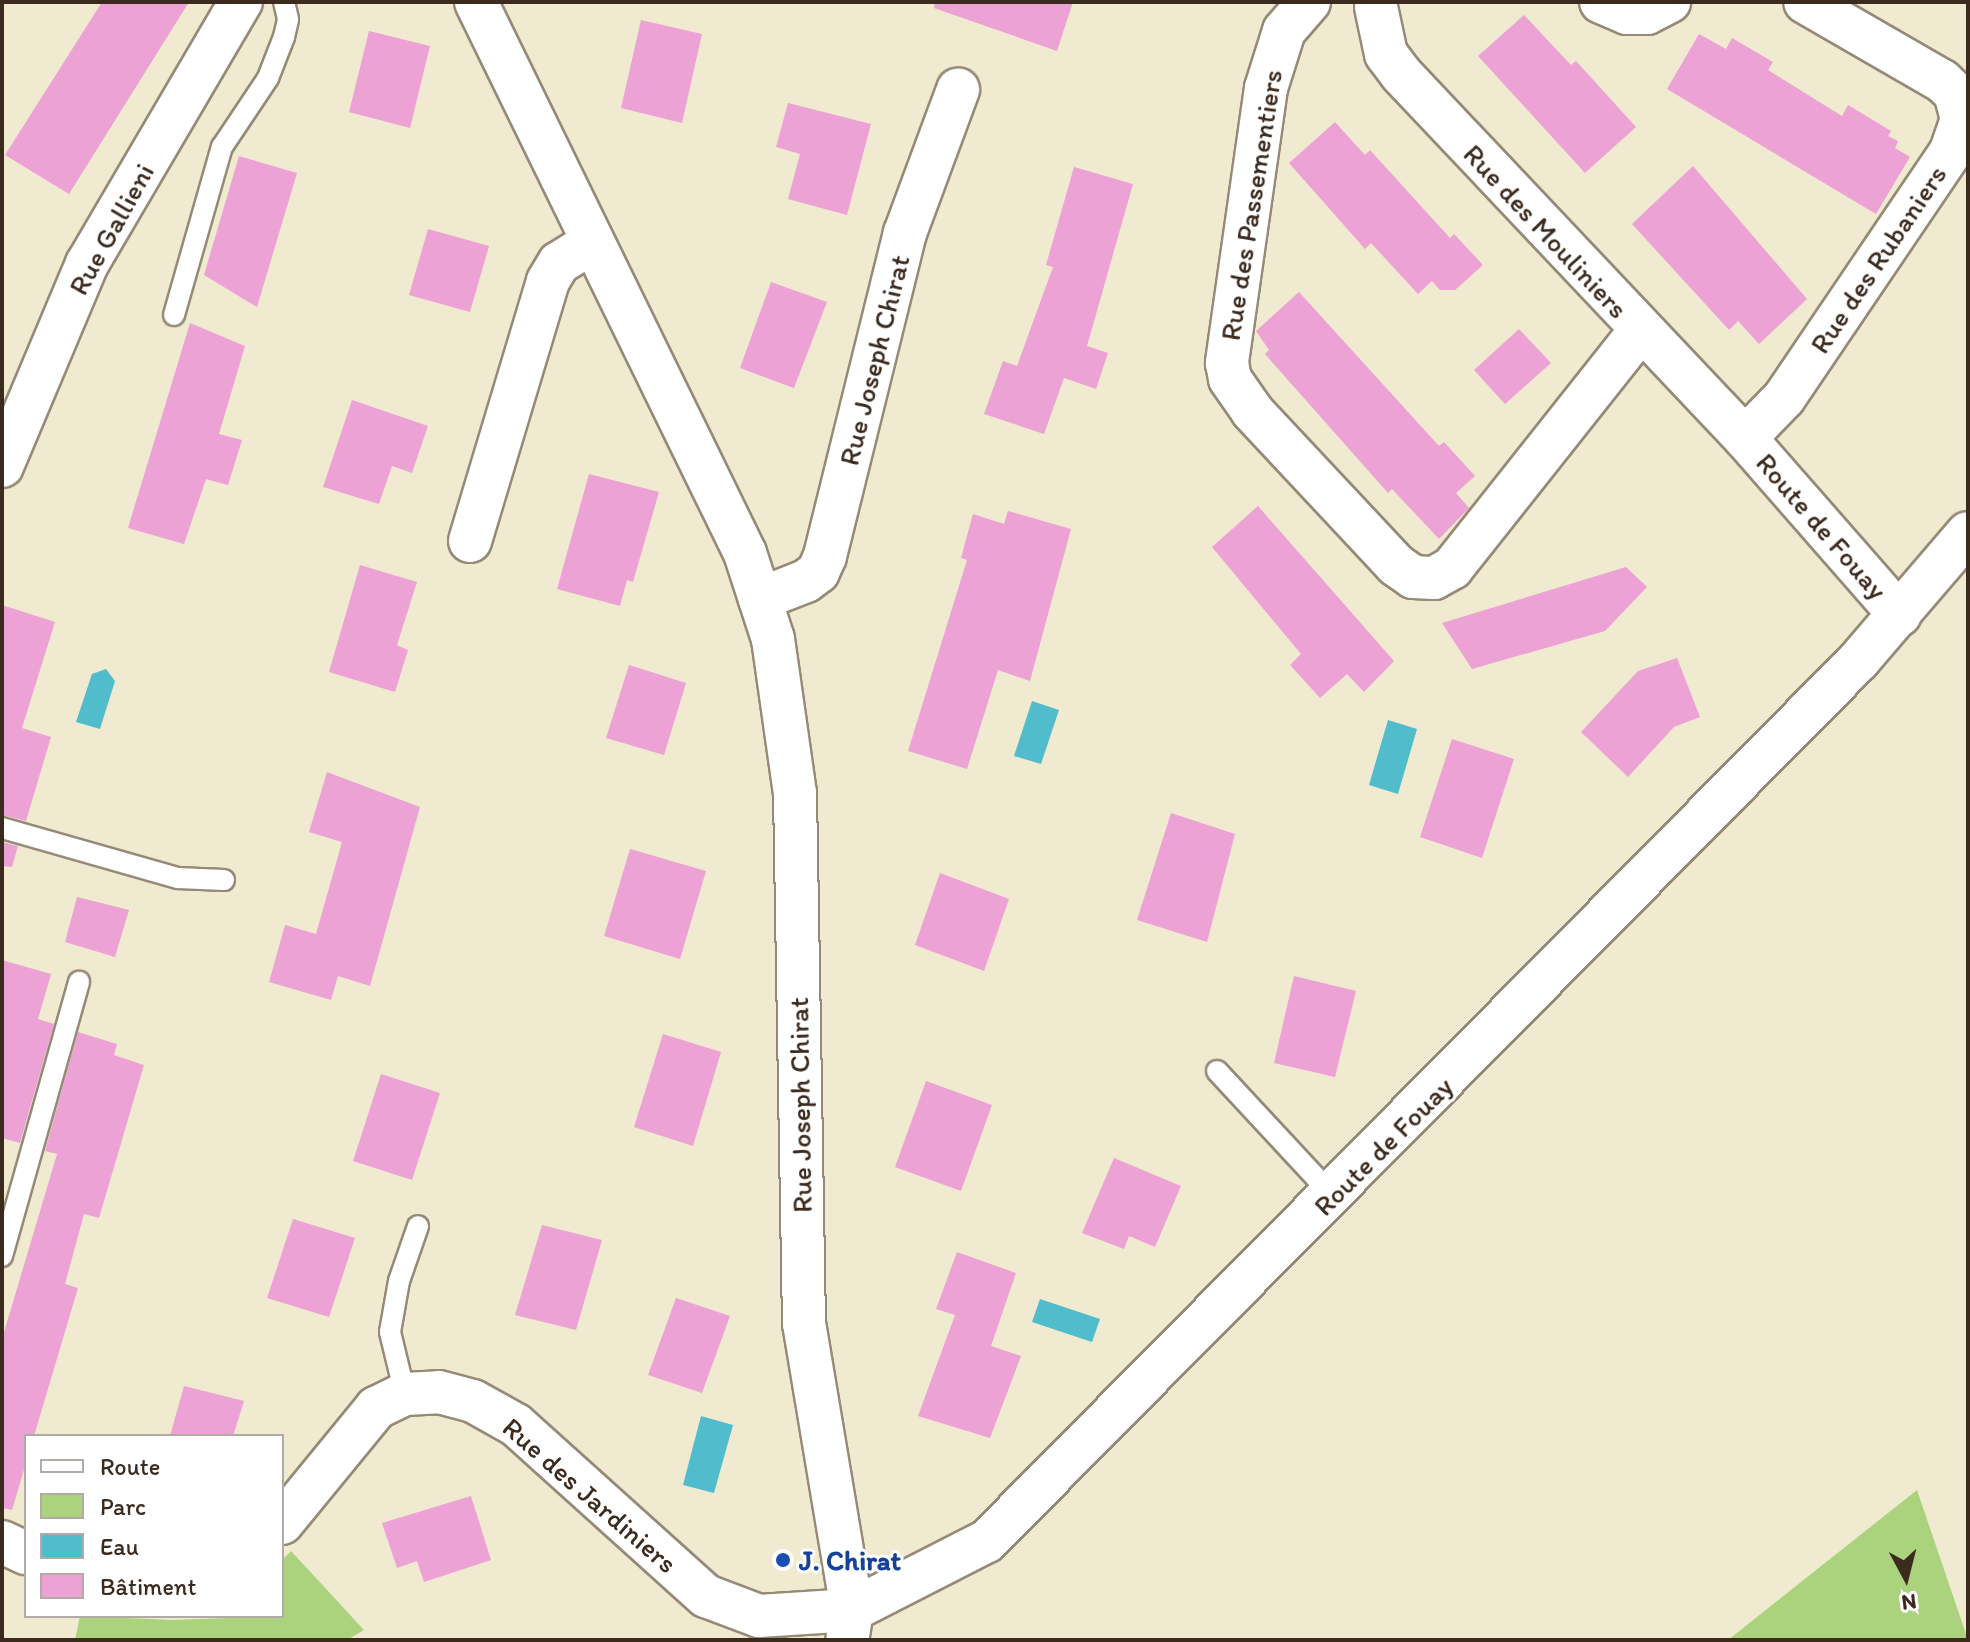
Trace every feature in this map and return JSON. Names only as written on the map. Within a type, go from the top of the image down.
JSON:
[{"type":"street","name":"Rue Gallieni","points":[[2,466],[87,264],[241,2]]},
{"type":"street","name":"Rue Joseph Chirat","points":[[476,2],[745,553],[760,599],[787,710],[795,793],[804,1323],[845,1630]]},
{"type":"street","name":"Rue des Passementiers","points":[[1309,2],[1284,31],[1266,88],[1227,363],[1230,379],[1252,411],[1396,565],[1413,577],[1434,578],[1452,568],[1640,331]]},
{"type":"street","points":[[1601,2],[1627,13],[1647,13],[1669,2]]},
{"type":"street","name":"Rue des Rubaniers","points":[[1745,438],[1784,398],[1951,151],[1962,119],[1955,93],[1942,81],[1805,2]]},
{"type":"street","name":"Rue des Mouliniers","points":[[1373,4],[1386,54],[1401,74],[1640,331],[1745,438]]},
{"type":"street","name":"Rue Joseph Chirat","points":[[760,599],[806,581],[818,572],[825,556],[905,233],[958,90]]},
{"type":"street","points":[[470,541],[548,281],[559,263],[592,242]]},
{"type":"street","name":"Route de Fouay","points":[[1745,438],[1900,615]]},
{"type":"street","name":"Route de Fouay","points":[[845,1630],[987,1541],[1333,1196],[1900,615],[1968,533]]},
{"type":"street","name":"Rue des Jardiniers","points":[[284,1520],[376,1408],[405,1394],[439,1392],[473,1401],[516,1425],[706,1596],[759,1616],[845,1630]]},
{"type":"street","points":[[2,1542],[24,1552]]},
{"type":"lane","points":[[174,315],[222,147],[268,78],[284,37],[284,2]]},
{"type":"lane","points":[[2,828],[178,878],[224,880]]},
{"type":"lane","points":[[2,1256],[79,982]]},
{"type":"lane","points":[[1217,1071],[1333,1196]]},
{"type":"lane","points":[[405,1394],[390,1332],[399,1281],[418,1226]]},
{"type":"green space","points":[[1917,1490],[1968,1640],[1728,1640]]},
{"type":"green space","points":[[291,1551],[364,1630],[347,1640],[75,1640],[80,1618],[284,1618],[284,1558]]},
{"type":"water","points":[[106,669],[115,681],[100,729],[76,722],[92,674]]},
{"type":"water","points":[[1032,701],[1059,710],[1041,764],[1014,756]]},
{"type":"water","points":[[1388,720],[1417,729],[1398,794],[1369,785]]},
{"type":"water","points":[[1040,1299],[1100,1319],[1092,1342],[1032,1322]]},
{"type":"water","points":[[701,1416],[733,1425],[714,1493],[683,1485]]},
{"type":"building","points":[[102,2],[189,2],[69,194],[5,155]]},
{"type":"building","points":[[935,2],[1073,2],[1057,51],[934,8]]},
{"type":"building","points":[[1524,15],[1571,65],[1576,61],[1636,127],[1585,173],[1478,56]]},
{"type":"building","points":[[641,20],[702,34],[682,123],[621,108]]},
{"type":"building","points":[[369,31],[430,46],[410,128],[349,112]]},
{"type":"building","points":[[1699,34],[1726,49],[1732,38],[1773,62],[1768,70],[1842,116],[1848,105],[1891,131],[1888,136],[1898,141],[1895,148],[1910,157],[1876,214],[1667,89]]},
{"type":"building","points":[[788,103],[871,124],[847,215],[788,199],[800,154],[776,147]]},
{"type":"building","points":[[1335,122],[1365,155],[1370,150],[1450,238],[1454,234],[1483,265],[1455,290],[1440,290],[1432,281],[1418,294],[1371,243],[1365,249],[1289,163]]},
{"type":"building","points":[[239,156],[297,173],[257,307],[204,275]]},
{"type":"building","points":[[1693,166],[1807,299],[1759,344],[1738,321],[1729,330],[1632,224]]},
{"type":"building","points":[[1074,167],[1133,184],[1087,346],[1108,353],[1096,389],[1064,378],[1044,434],[984,414],[1003,361],[1017,366],[1053,267],[1046,265]]},
{"type":"building","points":[[428,229],[489,246],[470,312],[409,295]]},
{"type":"building","points":[[771,282],[827,302],[794,388],[740,368]]},
{"type":"building","points":[[1299,292],[1439,446],[1444,442],[1475,476],[1456,493],[1469,508],[1439,539],[1392,489],[1388,493],[1265,354],[1269,350],[1256,331]]},
{"type":"building","points":[[190,323],[245,346],[219,434],[242,440],[228,485],[206,479],[184,544],[128,528]]},
{"type":"building","points":[[1519,329],[1551,363],[1505,404],[1474,370]]},
{"type":"building","points":[[352,400],[428,426],[412,473],[392,466],[379,504],[323,487]]},
{"type":"building","points":[[589,474],[659,492],[633,582],[627,580],[620,606],[557,589]]},
{"type":"building","points":[[1258,506],[1394,661],[1364,692],[1347,674],[1320,698],[1290,665],[1301,654],[1212,547]]},
{"type":"building","points":[[1008,511],[1071,529],[1030,681],[998,670],[967,769],[908,751],[967,560],[961,558],[973,514],[1004,524]]},
{"type":"building","points":[[360,565],[417,582],[397,645],[408,650],[395,692],[329,672]]},
{"type":"building","points":[[1626,567],[1647,587],[1605,631],[1472,669],[1442,623]]},
{"type":"building","points":[[2,605],[55,622],[22,728],[51,737],[26,821],[2,815]]},
{"type":"building","points":[[1677,658],[1700,717],[1674,727],[1628,777],[1581,732],[1638,671]]},
{"type":"building","points":[[629,665],[686,683],[664,755],[606,738]]},
{"type":"building","points":[[1452,739],[1514,759],[1482,858],[1420,837]]},
{"type":"building","points":[[327,772],[420,807],[370,986],[338,976],[331,1000],[269,982],[285,925],[316,934],[342,842],[309,832]]},
{"type":"building","points":[[1171,813],[1235,834],[1207,942],[1137,920]]},
{"type":"building","points":[[2,842],[18,846],[12,867],[2,866]]},
{"type":"building","points":[[630,849],[706,871],[680,959],[604,936]]},
{"type":"building","points":[[940,873],[1009,899],[984,971],[915,945]]},
{"type":"building","points":[[77,897],[129,910],[115,957],[65,942]]},
{"type":"building","points":[[2,960],[51,974],[38,1019],[54,1024],[20,1143],[2,1138]]},
{"type":"building","points":[[1294,976],[1356,991],[1335,1077],[1274,1063]]},
{"type":"building","points":[[78,1032],[117,1044],[114,1055],[144,1065],[99,1218],[84,1214],[65,1284],[78,1288],[35,1434],[24,1434],[24,1470],[12,1510],[2,1508],[2,1339],[57,1154],[45,1151]]},
{"type":"building","points":[[663,1034],[721,1052],[693,1146],[634,1127]]},
{"type":"building","points":[[381,1074],[440,1093],[412,1180],[353,1161]]},
{"type":"building","points":[[926,1081],[992,1105],[961,1191],[895,1167]]},
{"type":"building","points":[[1114,1158],[1181,1186],[1155,1247],[1129,1236],[1124,1249],[1082,1233]]},
{"type":"building","points":[[293,1219],[355,1238],[329,1317],[267,1298]]},
{"type":"building","points":[[542,1225],[602,1240],[576,1330],[515,1315]]},
{"type":"building","points":[[957,1252],[1016,1273],[991,1346],[1021,1356],[990,1438],[918,1416],[955,1315],[936,1309]]},
{"type":"building","points":[[676,1298],[730,1316],[702,1393],[648,1375]]},
{"type":"building","points":[[184,1386],[244,1401],[234,1434],[171,1434]]},
{"type":"building","points":[[471,1496],[491,1560],[424,1582],[417,1561],[397,1568],[382,1523]]},
{"type":"place","name":"J. Chirat","points":[[783,1560]]}]
